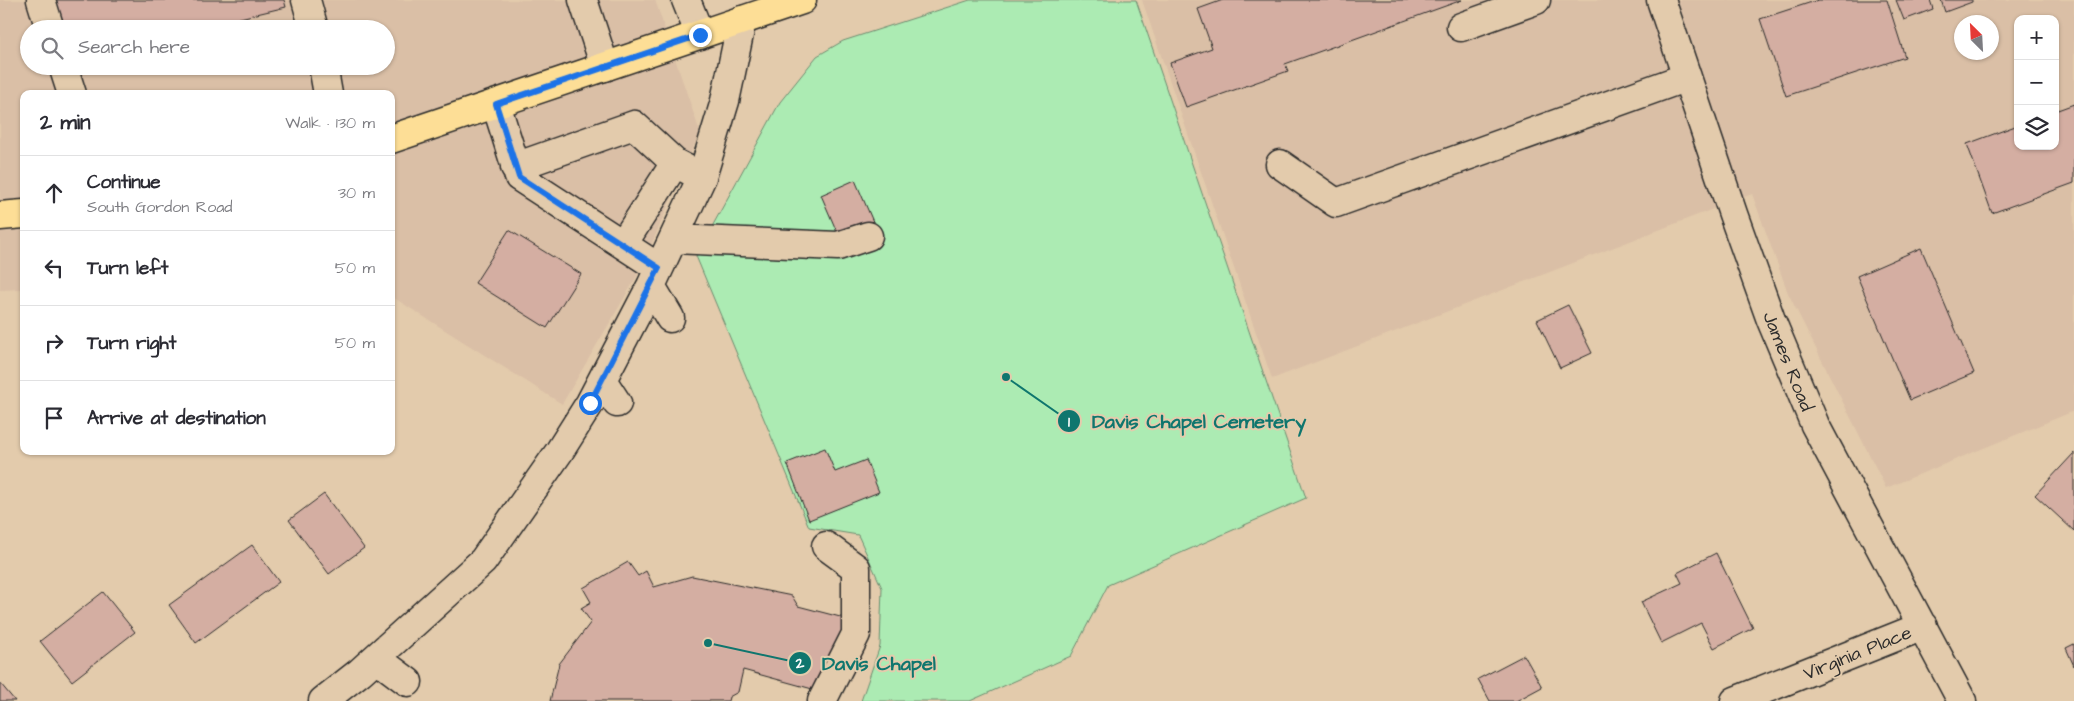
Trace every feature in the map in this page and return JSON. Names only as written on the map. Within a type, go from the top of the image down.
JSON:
[{"type":"main road","points":[[395,137],[802,0]]},
{"type":"main road","points":[[0,216],[20,214]]},
{"type":"street","points":[[41,0],[47,20]]},
{"type":"street","points":[[306,0],[312,20]]},
{"type":"street","points":[[583,0],[605,67]]},
{"type":"street","points":[[686,0],[700,35]]},
{"type":"street","points":[[1460,27],[1536,0]]},
{"type":"street","name":"James Road","points":[[1661,0],[1762,293],[1815,425],[1962,701]]},
{"type":"street","points":[[323,701],[376,658],[483,561],[559,452],[602,380],[655,277],[702,177],[725,101],[742,20]]},
{"type":"street","points":[[66,75],[71,90]]},
{"type":"street","points":[[325,75],[327,90]]},
{"type":"street","points":[[1280,164],[1336,203],[1687,77]]},
{"type":"street","points":[[496,104],[519,177],[622,244],[655,277],[670,318]]},
{"type":"street","points":[[516,167],[634,125],[675,163],[702,177]]},
{"type":"street","points":[[622,244],[675,163]]},
{"type":"street","points":[[673,239],[838,246],[868,236]]},
{"type":"street","points":[[602,380],[616,403]]},
{"type":"street","points":[[822,701],[856,634],[856,568],[826,546]]},
{"type":"street","name":"Virginia Place","points":[[1735,701],[1923,626]]},
{"type":"street","points":[[376,658],[408,682]]},
{"type":"shaded area","points":[[0,0],[655,0],[700,132],[640,271],[562,404],[395,299],[395,90],[20,90],[20,289],[0,290]]},
{"type":"shaded area","points":[[1142,0],[2074,0],[2074,411],[1886,488],[1788,293],[1752,194],[1272,379]]},
{"type":"green space","points":[[970,0],[1136,0],[1306,498],[1108,585],[1071,656],[970,701],[861,701],[880,646],[882,588],[858,535],[809,527],[696,256],[780,102],[817,56],[843,41]]},
{"type":"building","points":[[55,0],[284,0],[286,7],[232,20],[60,20]]},
{"type":"building","points":[[1223,0],[1462,0],[1285,64],[1288,71],[1186,107],[1170,63],[1212,48],[1198,9]]},
{"type":"building","points":[[1818,0],[1887,0],[1905,57],[1786,96],[1760,19]]},
{"type":"building","points":[[1896,0],[1930,0],[1933,9],[1904,20]]},
{"type":"building","points":[[1941,0],[1972,0],[1972,2],[1945,12]]},
{"type":"building","points":[[2074,104],[2074,183],[1992,213],[1967,144],[2014,126],[2014,150],[2059,150],[2059,110]]},
{"type":"building","points":[[855,180],[874,224],[840,239],[821,195]]},
{"type":"building","points":[[509,230],[581,274],[547,328],[475,283]]},
{"type":"building","points":[[1921,248],[1974,373],[1910,400],[1857,276]]},
{"type":"building","points":[[1568,305],[1592,353],[1560,368],[1537,320]]},
{"type":"building","points":[[825,448],[835,472],[866,460],[879,492],[809,520],[787,463]]},
{"type":"building","points":[[2074,453],[2074,531],[2035,495]]},
{"type":"building","points":[[324,494],[364,548],[329,574],[289,520]]},
{"type":"building","points":[[252,545],[279,582],[196,643],[169,605]]},
{"type":"building","points":[[1716,553],[1753,628],[1714,648],[1701,623],[1661,643],[1641,602],[1682,583],[1677,573]]},
{"type":"building","points":[[628,562],[638,576],[646,571],[654,587],[692,576],[792,596],[798,606],[848,619],[827,693],[743,670],[738,692],[729,697],[728,701],[550,701],[559,664],[591,622],[581,608],[591,602],[583,588]]},
{"type":"building","points":[[103,592],[135,632],[72,681],[40,641]]},
{"type":"building","points":[[2074,644],[2074,666],[2066,648]]},
{"type":"building","points":[[1524,655],[1542,687],[1516,701],[1490,701],[1478,679]]},
{"type":"building","points":[[0,683],[15,701],[0,701]]},
{"type":"place","name":"Davis Chapel Cemetery","points":[[1006,377]]},
{"type":"place","name":"Davis Chapel","points":[[708,643]]},
{"type":"route","points":[[590,403],[659,268],[519,177],[496,104],[700,35]]}]
